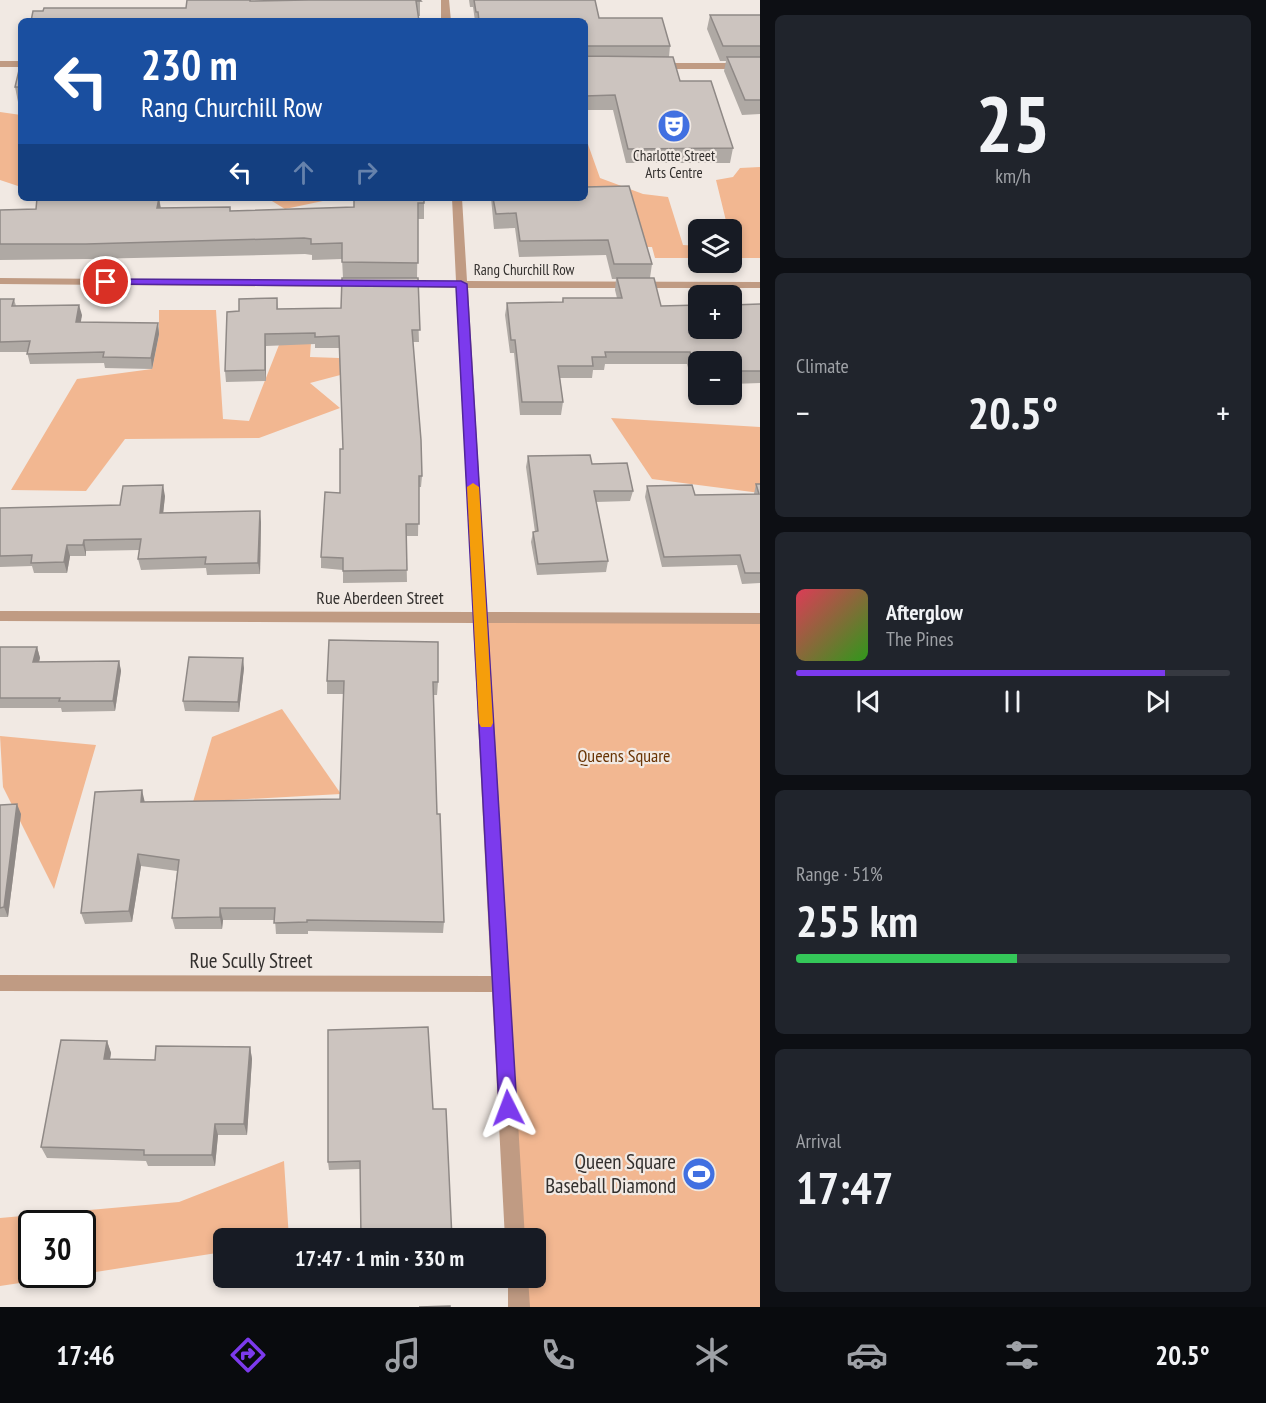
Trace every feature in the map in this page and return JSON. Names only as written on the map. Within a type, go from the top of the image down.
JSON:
[{"type":"street","points":[[445,0],[446,18]]},
{"type":"street","points":[[0,64],[18,64]]},
{"type":"street","points":[[649,66],[760,66]]},
{"type":"street","points":[[457,201],[514,1228]]},
{"type":"street","name":"Rang Churchill Row","points":[[0,281],[760,285]]},
{"type":"street","name":"Rue Aberdeen Street","points":[[0,616],[760,619]]},
{"type":"street","name":"Rue Scully Street","points":[[0,983],[501,984]]},
{"type":"street","points":[[518,1288],[519,1307]]},
{"type":"green space","points":[[0,112],[18,115],[18,186],[0,180]]},
{"type":"green space","points":[[588,144],[600,178],[643,194],[668,197],[683,245],[688,245],[688,258],[655,258],[652,247],[640,247],[588,201]]},
{"type":"green space","points":[[760,167],[760,258],[742,258],[742,219],[726,219],[716,180],[733,177],[740,168]]},
{"type":"green space","points":[[272,201],[323,201],[285,209]]},
{"type":"green space","points":[[159,310],[216,310],[223,419],[249,421],[292,312],[313,313],[310,357],[397,360],[310,383],[340,408],[259,438],[125,439],[86,491],[11,490],[77,379],[152,369],[159,334]]},
{"type":"green space","points":[[611,418],[760,427],[760,493],[652,479]]},
{"type":"green space","name":"Queens Square","points":[[480,618],[760,619],[760,1307],[519,1307],[518,1288],[546,1288],[546,1228],[514,1228]]},
{"type":"green space","points":[[282,709],[341,794],[193,802],[212,737]]},
{"type":"green space","points":[[0,736],[96,745],[54,889],[3,787]]},
{"type":"green space","points":[[284,1161],[288,1228],[213,1228],[213,1254],[96,1272],[96,1210],[90,1210],[179,1202]]},
{"type":"green space","points":[[18,1216],[18,1283],[0,1286],[0,1218]]},
{"type":"building","points":[[187,0],[421,1],[416,1],[419,18],[32,18],[33,11],[43,11],[44,8],[186,8]]},
{"type":"building","points":[[474,0],[595,0],[599,18],[662,18],[670,46],[588,46],[588,18],[479,18],[478,12],[476,12]]},
{"type":"building","points":[[710,15],[760,15],[760,46],[723,46]]},
{"type":"building","points":[[588,56],[673,57],[680,81],[711,81],[733,148],[628,149],[615,95],[588,96]]},
{"type":"building","points":[[727,57],[760,57],[760,100],[745,100]]},
{"type":"building","points":[[629,186],[652,264],[614,264],[608,240],[520,241],[516,213],[496,214],[494,201],[588,201],[588,187]]},
{"type":"building","points":[[37,201],[158,201],[157,208],[230,207],[230,211],[354,207],[354,201],[424,201],[424,203],[418,203],[418,263],[342,262],[342,243],[311,244],[311,239],[304,238],[0,244],[0,210],[36,209]]},
{"type":"building","points":[[342,278],[418,278],[420,330],[412,330],[422,476],[419,476],[419,524],[406,524],[407,570],[343,571],[343,558],[321,557],[325,492],[340,493],[340,449],[343,449],[339,336],[315,337],[315,333],[265,334],[265,370],[225,371],[227,312],[239,311],[239,299],[277,298],[277,309],[341,308]]},
{"type":"building","points":[[617,278],[654,278],[661,306],[688,305],[688,339],[742,339],[742,305],[760,304],[760,371],[742,371],[742,351],[605,352],[606,357],[592,357],[593,366],[558,366],[563,402],[522,402],[515,340],[511,340],[507,303],[563,302],[563,298],[622,298]]},
{"type":"building","points":[[0,299],[14,299],[12,306],[79,305],[76,322],[158,323],[151,358],[103,357],[104,352],[27,354],[30,341],[0,342]]},
{"type":"building","points":[[590,455],[592,464],[627,463],[633,491],[594,491],[608,561],[538,564],[533,532],[538,531],[528,456]]},
{"type":"building","points":[[756,484],[760,484],[760,573],[745,573],[740,555],[664,557],[647,486],[692,485],[695,495],[759,494]]},
{"type":"building","points":[[163,485],[160,513],[260,511],[258,563],[205,564],[206,557],[138,559],[141,539],[84,540],[83,545],[67,545],[64,562],[31,563],[32,555],[0,556],[0,508],[120,505],[123,486]]},
{"type":"building","points":[[329,640],[438,642],[438,682],[433,682],[437,814],[440,814],[444,922],[307,920],[307,922],[274,923],[275,908],[220,908],[220,917],[172,918],[179,860],[138,854],[129,911],[81,913],[95,792],[142,790],[141,802],[340,799],[344,681],[327,681]]},
{"type":"building","points":[[0,647],[37,647],[33,662],[119,661],[113,701],[0,698]]},
{"type":"building","points":[[189,657],[243,658],[238,702],[183,701]]},
{"type":"building","points":[[17,804],[4,907],[0,908],[0,805]]},
{"type":"building","points":[[428,1027],[433,1109],[446,1109],[451,1228],[361,1228],[360,1161],[328,1162],[328,1030]]},
{"type":"building","points":[[61,1040],[107,1041],[104,1059],[155,1060],[156,1046],[250,1047],[244,1124],[215,1124],[212,1155],[144,1155],[144,1150],[41,1147]]},
{"type":"slow traffic","points":[[473,487],[486,723]]},
{"type":"place","name":"Charlotte Street Arts Centre","points":[[674,126]]},
{"type":"place","name":"Queen Square Baseball Diamond","points":[[699,1174]]},
{"type":"route","points":[[106,282],[461,284],[508,1108]]}]
